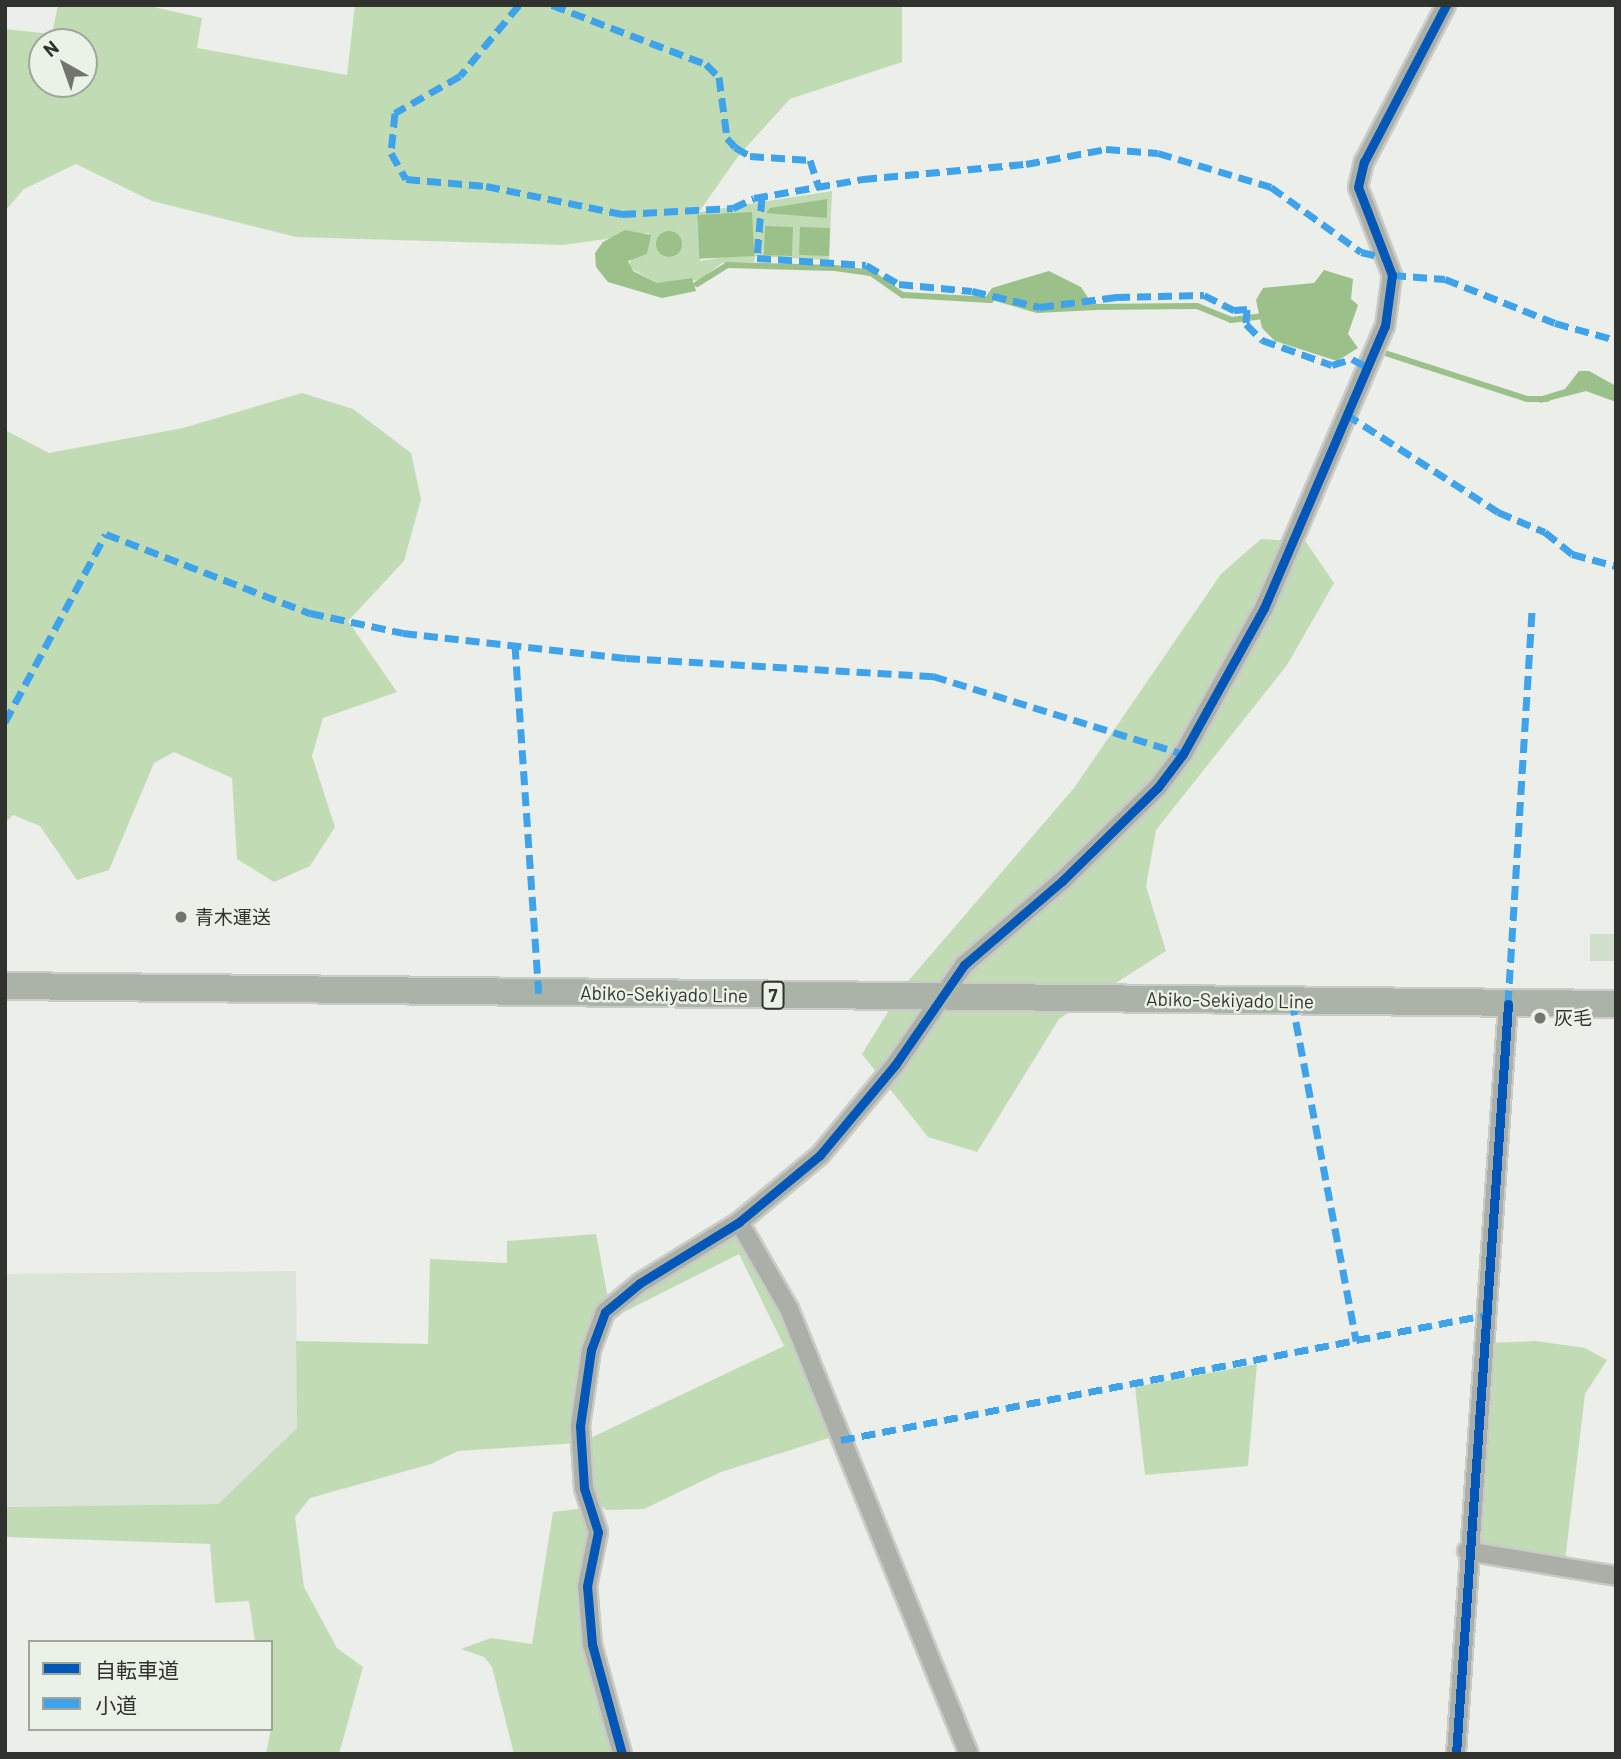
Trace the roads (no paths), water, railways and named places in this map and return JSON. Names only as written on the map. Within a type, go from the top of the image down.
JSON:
[{"type":"main road","name":"Abiko-Sekiyado Line","points":[[5,986],[1616,1004]]},
{"type":"street","points":[[622,1754],[592,1644],[587,1587],[598,1532],[584,1488],[579,1426],[591,1350],[616,1301],[739,1222],[820,1155],[849,1124],[938,996],[964,965],[1062,881],[1158,787],[1230,677],[1385,326],[1392,275],[1358,187],[1364,162],[1447,5]]},
{"type":"street","points":[[1457,1754],[1467,1551],[1508,1004]]},
{"type":"street","points":[[739,1222],[789,1309],[969,1754]]},
{"type":"street","points":[[1467,1551],[1616,1576]]},
{"type":"waterway","points":[[697,284],[727,265],[835,268],[871,273],[903,295],[991,300]]},
{"type":"waterway","points":[[1091,307],[1197,306],[1231,320],[1266,316]]},
{"type":"waterway","points":[[1385,353],[1527,399],[1547,399]]},
{"type":"place","name":"青木運送","points":[[181,917]]},
{"type":"place","name":"灰毛","points":[[1540,1018]]}]
